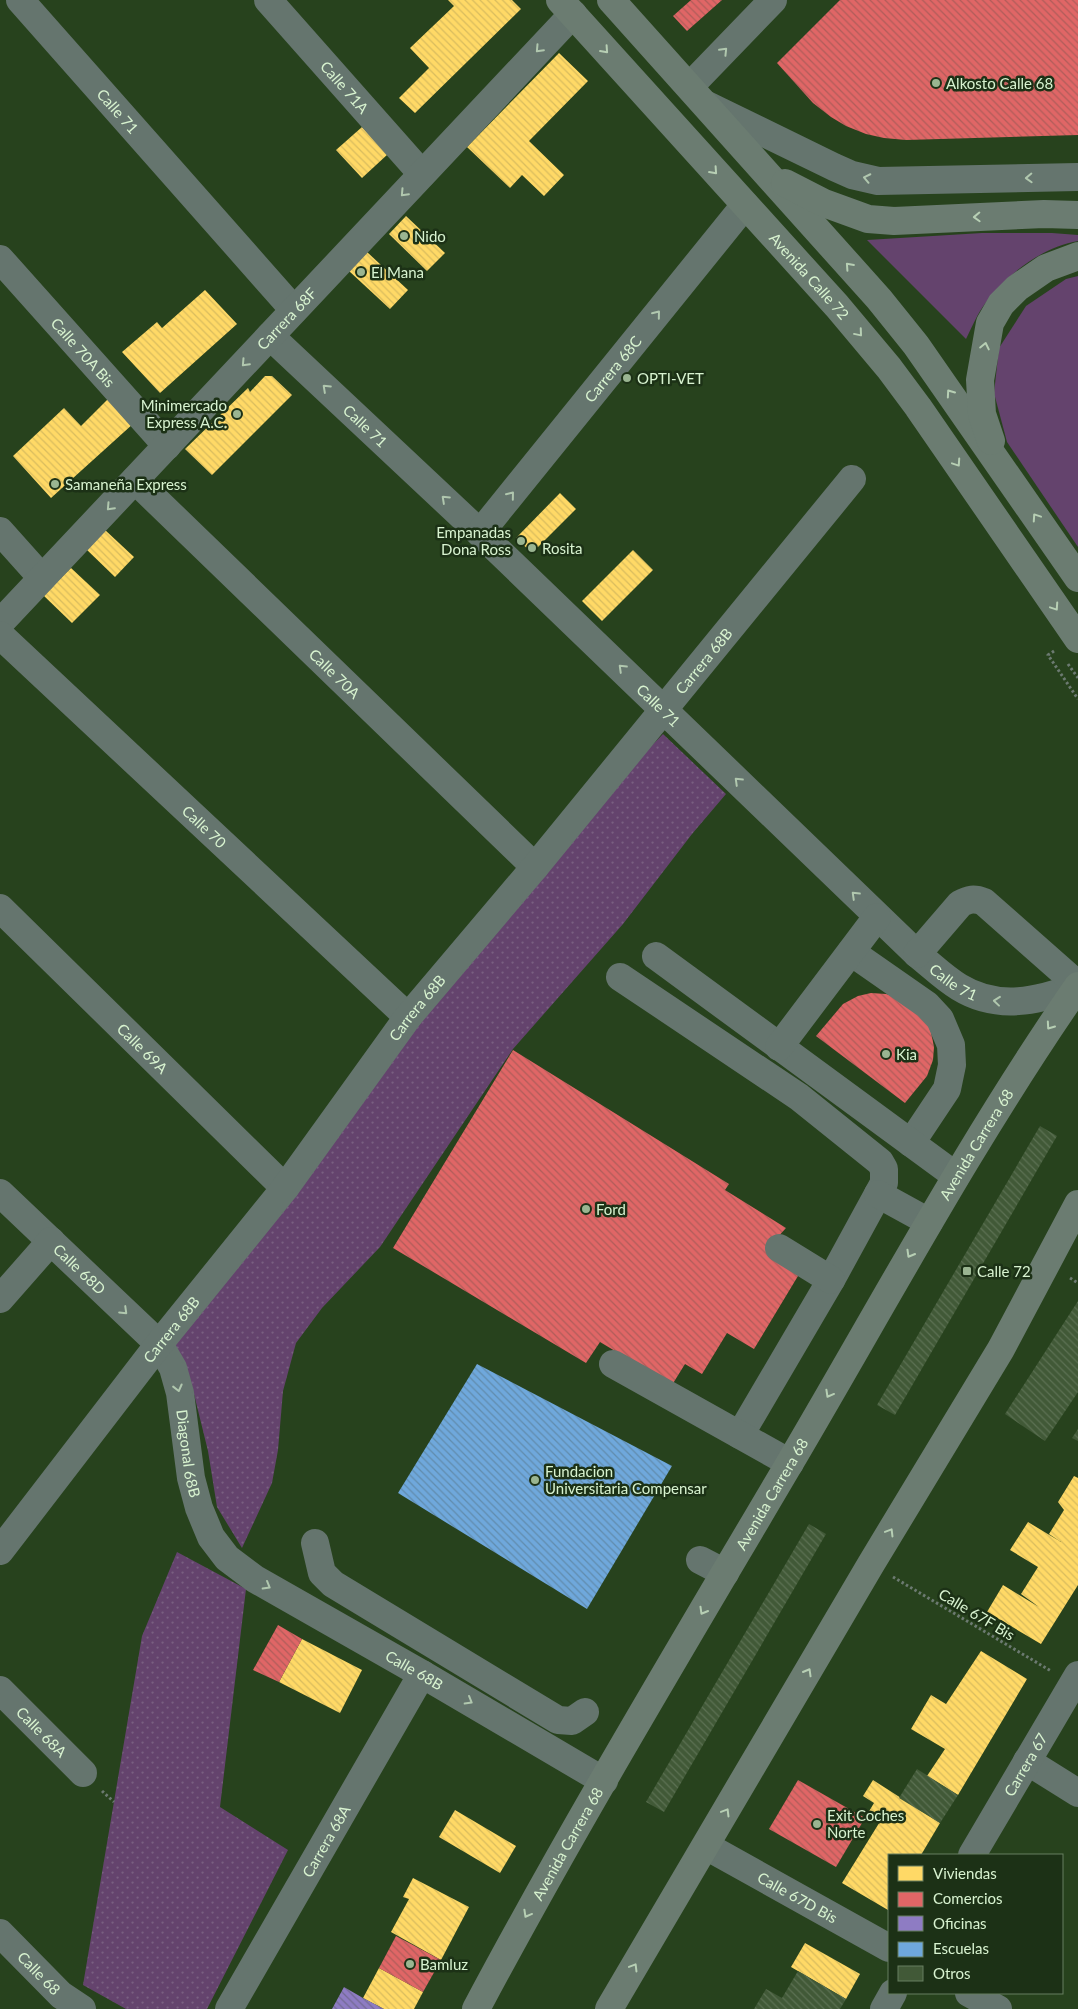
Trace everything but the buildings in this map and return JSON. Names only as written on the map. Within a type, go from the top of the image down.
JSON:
[{"type":"main road","points":[[611,0],[771,176],[879,299],[916,345],[1071,568]]},
{"type":"main road","name":"Avenida Calle 72","points":[[566,7],[837,306],[904,388],[1033,574],[1066,649]]},
{"type":"main road","points":[[771,176],[824,203],[868,219],[894,221],[1044,214],[1078,215]]},
{"type":"main road","points":[[998,462],[982,414],[980,380],[990,323],[1001,304],[1017,288],[1046,268],[1078,256]]},
{"type":"main road","name":"Avenida Carrera 68","points":[[476,2009],[534,1900],[956,1176],[1030,1056],[1078,986]]},
{"type":"main road","points":[[609,2009],[870,1564],[1001,1349],[1078,1204]]},
{"type":"street","name":"Calle 71","points":[[20,0],[294,310]]},
{"type":"street","name":"Calle 71A","points":[[268,0],[422,174]]},
{"type":"street","points":[[774,0],[698,96],[834,167],[852,175],[878,181],[1078,176]]},
{"type":"street","name":"Carrera 68F","points":[[0,623],[422,174],[566,7]]},
{"type":"street","name":"Carrera 68C","points":[[480,533],[745,205]]},
{"type":"street","name":"Calle 70A Bis","points":[[0,259],[167,446]]},
{"type":"street","name":"Calle 71","points":[[270,336],[480,533],[917,954],[960,988],[988,1000],[1016,1003],[1036,1000],[1078,986]]},
{"type":"street","name":"Carrera 68B","points":[[0,1551],[159,1344],[285,1188],[408,1017],[535,867],[852,479]]},
{"type":"street","name":"Calle 70A","points":[[135,480],[535,867]]},
{"type":"street","points":[[0,531],[42,578]]},
{"type":"street","name":"Calle 70","points":[[0,635],[408,1017]]},
{"type":"street","points":[[917,954],[960,904],[976,899],[984,902],[1078,986]]},
{"type":"street","name":"Calle 69A","points":[[0,908],[285,1188]]},
{"type":"street","points":[[779,1046],[877,917]]},
{"type":"street","points":[[851,952],[927,1005],[940,1020],[951,1045],[952,1065],[947,1088],[911,1143]]},
{"type":"street","points":[[656,956],[956,1176]]},
{"type":"street","points":[[620,977],[799,1097],[852,1138],[880,1162],[884,1169],[884,1183],[831,1280],[740,1435]]},
{"type":"street","name":"Calle 68D","points":[[0,1193],[159,1344]]},
{"type":"street","points":[[878,1194],[929,1222]]},
{"type":"street","points":[[0,1299],[50,1241]]},
{"type":"street","points":[[779,1248],[831,1280]]},
{"type":"street","name":"Diagonal 68B","points":[[159,1344],[173,1368],[180,1392],[191,1478],[199,1508],[212,1537],[226,1558]]},
{"type":"street","points":[[613,1364],[790,1463]]},
{"type":"street","points":[[315,1544],[320,1566],[326,1579],[349,1594],[558,1720],[572,1720],[585,1712]]},
{"type":"street","name":"Calle 68B","points":[[226,1558],[255,1579],[604,1781]]},
{"type":"street","points":[[700,1560],[725,1573]]},
{"type":"street","points":[[332,1624],[349,1594]]},
{"type":"street","points":[[370,1645],[386,1616]]},
{"type":"street","name":"Carrera 68A","points":[[229,2009],[422,1674]]},
{"type":"street","name":"Carrera 67","points":[[973,1854],[1075,1679]]},
{"type":"street","name":"Calle 68A","points":[[0,1690],[83,1773]]},
{"type":"street","points":[[1027,1761],[1078,1793]]},
{"type":"street","name":"Calle 67D Bis","points":[[706,1846],[888,1947]]},
{"type":"street","name":"Calle 68","points":[[0,1933],[61,1995],[82,2009]]},
{"type":"street","points":[[884,2009],[892,1994]]},
{"type":"street","points":[[971,1994],[998,2009]]},
{"type":"path","points":[[1078,678],[1066,649],[1048,655],[1078,699]]},
{"type":"path","name":"Calle 67F Bis","points":[[870,1564],[1075,1679]]},
{"type":"shaded area","points":[[982,233],[1078,235],[1078,241],[1050,250],[1011,275],[982,308],[966,339],[867,240]]},
{"type":"shaded area","points":[[1078,276],[1078,547],[1007,442],[994,393],[999,348],[1026,306],[1066,279]]},
{"type":"shaded area","points":[[663,734],[726,794],[692,834],[623,924],[513,1049],[380,1247],[322,1308],[296,1343],[283,1391],[278,1450],[272,1483],[242,1548],[217,1507],[208,1451],[192,1386],[171,1339],[415,1021],[622,776]]},
{"type":"shaded area","points":[[177,1552],[246,1589],[220,1807],[288,1850],[207,2009],[126,2009],[83,1985],[142,1636]]},
{"type":"place","name":"Alkosto Calle 68","points":[[936,83]]},
{"type":"place","name":"Nido","points":[[404,236]]},
{"type":"place","name":"El Mana","points":[[361,272]]},
{"type":"place","name":"OPTI-VET","points":[[627,378]]},
{"type":"place","name":"Minimercado Express A.C.","points":[[237,414]]},
{"type":"place","name":"Samaneña Express","points":[[55,484]]},
{"type":"place","name":"Empanadas Dona Ross","points":[[521,541]]},
{"type":"place","name":"Rosita","points":[[532,548]]},
{"type":"place","name":"Kia","points":[[886,1054]]},
{"type":"place","name":"Ford","points":[[586,1209]]},
{"type":"place","name":"Calle 72","points":[[967,1271]]},
{"type":"place","name":"Fundacion Universitaria Compensar","points":[[535,1480]]},
{"type":"place","name":"Exit Coches Norte","points":[[817,1824]]},
{"type":"place","name":"Bamluz","points":[[410,1964]]}]
